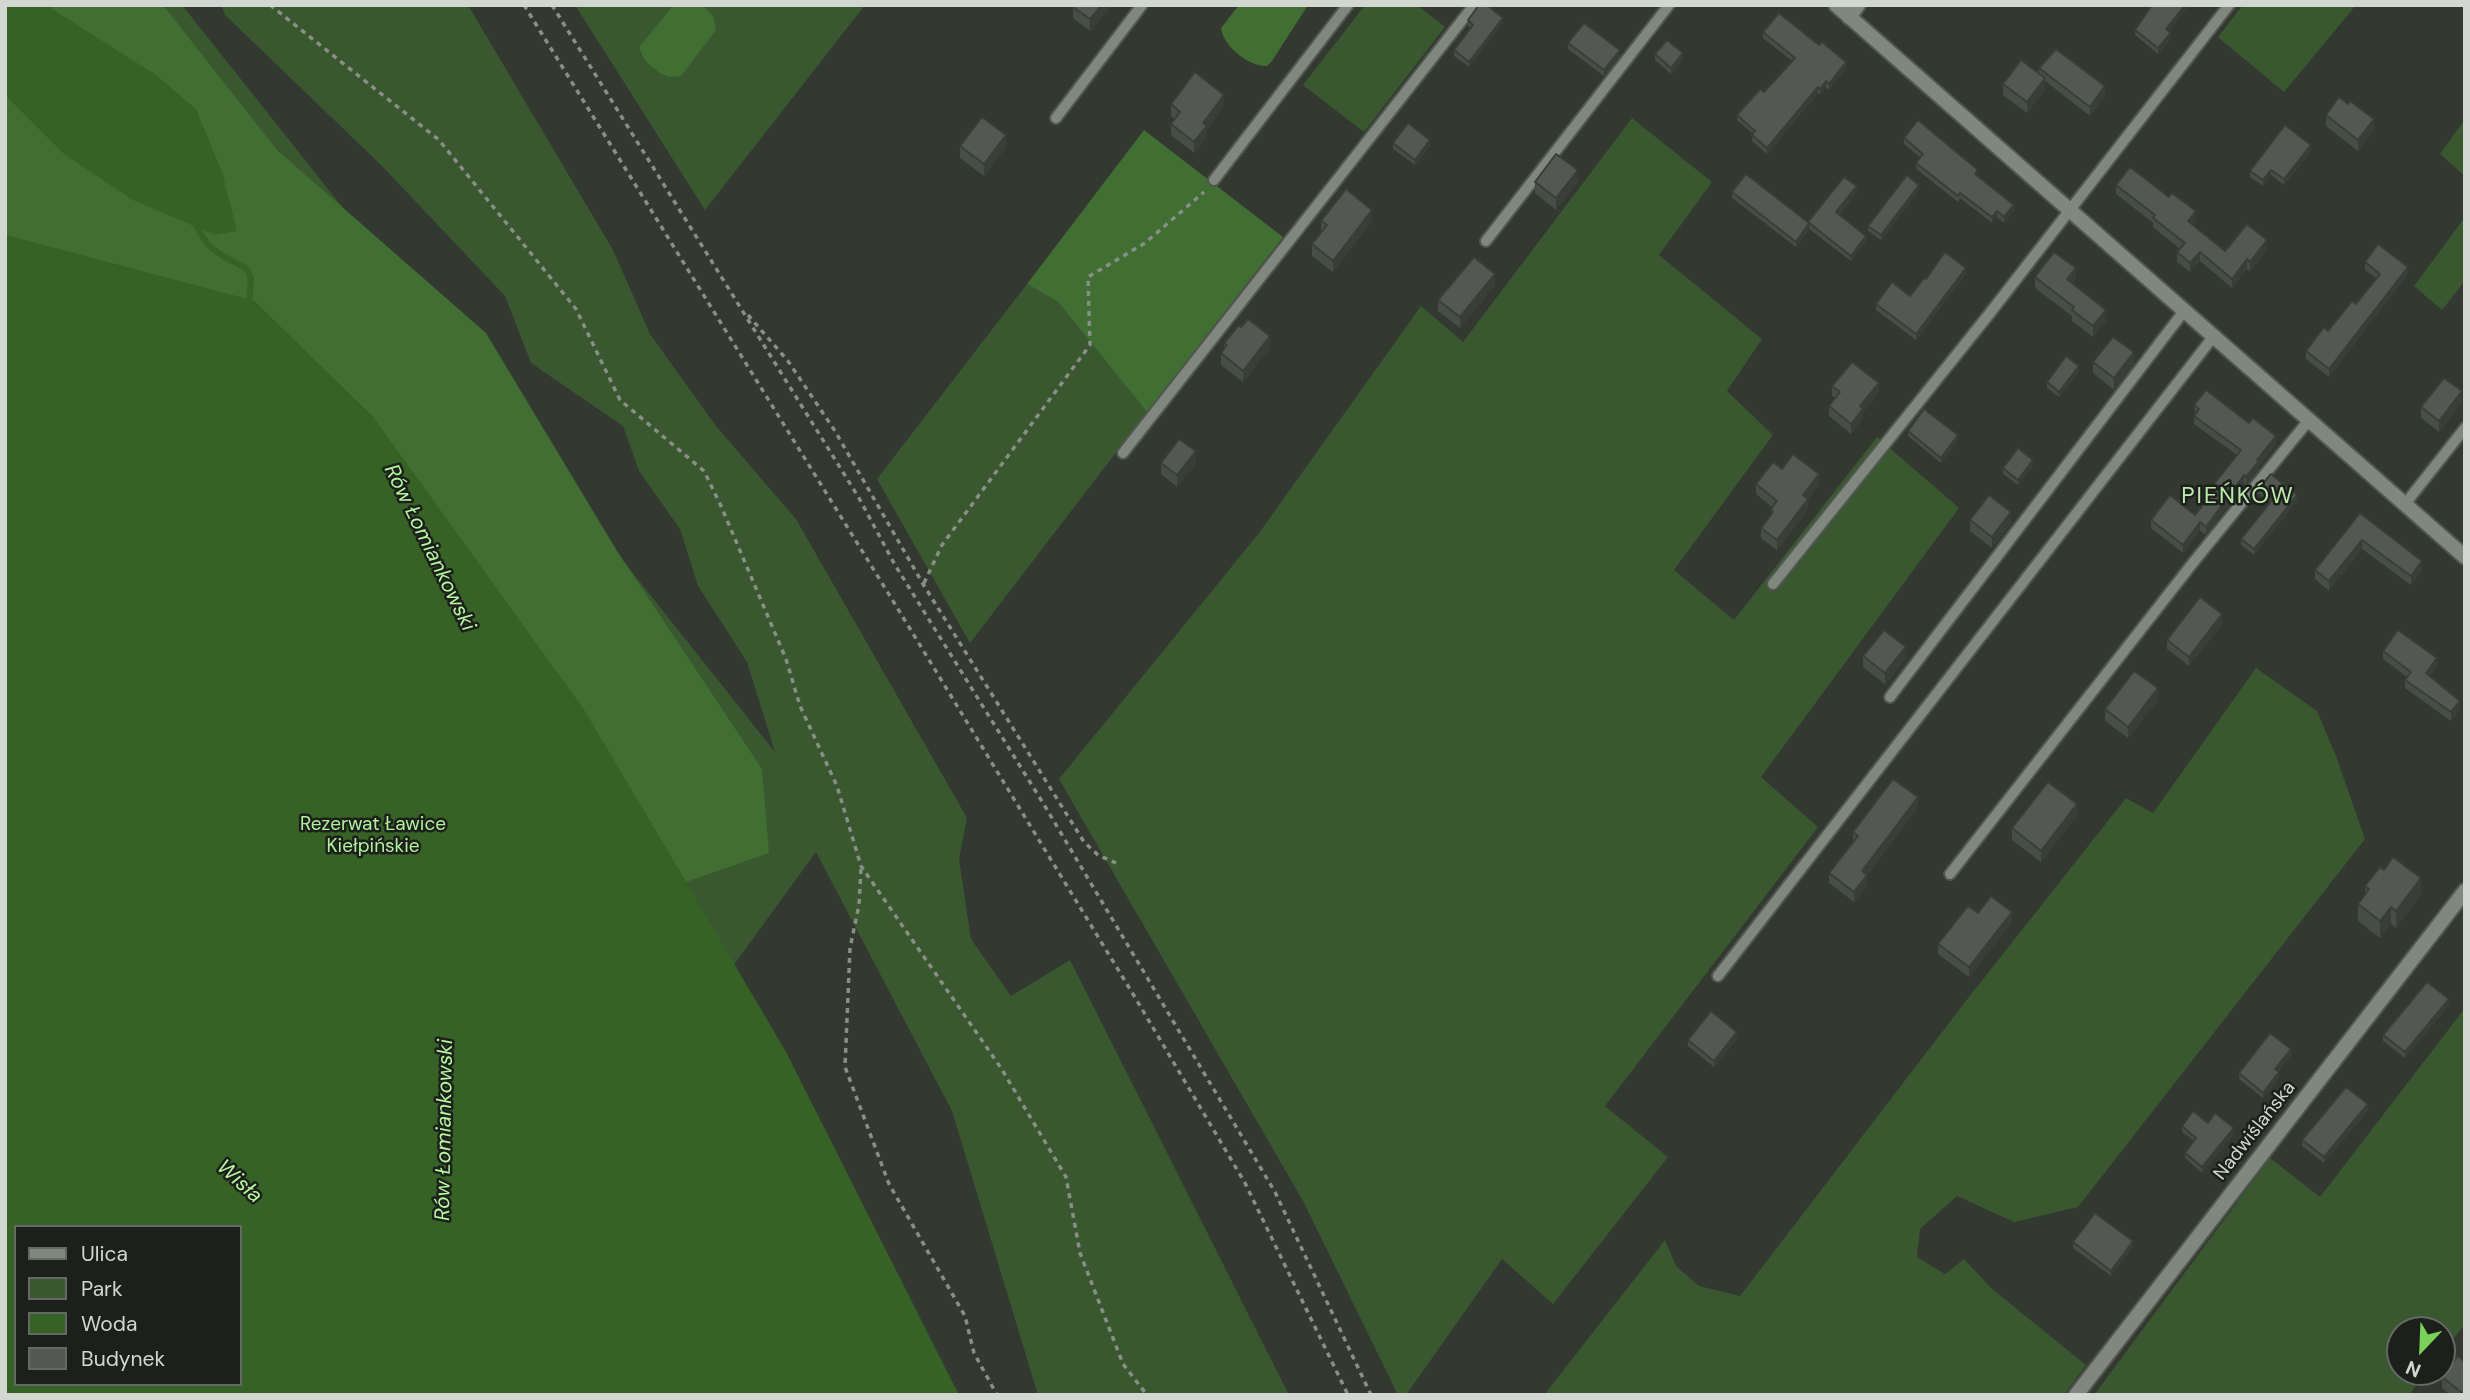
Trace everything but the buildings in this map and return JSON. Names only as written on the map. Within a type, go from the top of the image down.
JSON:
[{"type":"street","points":[[1836,5],[1854,11],[2069,210],[2465,557]]},
{"type":"street","name":"Nadwiślańska","points":[[2076,1395],[2465,891]]},
{"type":"lane","points":[[1056,118],[1142,5]]},
{"type":"lane","points":[[1214,180],[1348,5]]},
{"type":"lane","points":[[1123,453],[1474,5]]},
{"type":"lane","points":[[1486,241],[1669,5]]},
{"type":"lane","points":[[1773,583],[1981,324],[2229,5]]},
{"type":"lane","points":[[1890,697],[2184,311]]},
{"type":"lane","points":[[1718,976],[2213,337]]},
{"type":"lane","points":[[1950,874],[2192,564],[2309,420]]},
{"type":"lane","points":[[2405,504],[2465,428]]},
{"type":"path","points":[[270,5],[439,139],[576,309],[620,400],[704,471],[786,659],[800,706],[837,786],[861,866],[1001,1068],[1066,1177],[1080,1253],[1123,1364],[1147,1395]]},
{"type":"path","points":[[524,5],[882,584],[1245,1183],[1348,1395]]},
{"type":"path","points":[[552,5],[859,498],[895,565],[1043,803],[1262,1169],[1371,1395]]},
{"type":"path","points":[[923,584],[942,545],[1090,345],[1088,277],[1145,243],[1198,200],[1214,180]]},
{"type":"path","points":[[740,306],[788,361],[835,431],[923,584],[1084,842],[1098,855],[1116,863]]},
{"type":"path","points":[[861,866],[859,905],[850,948],[845,1067],[889,1184],[965,1316],[974,1353],[997,1395]]},
{"type":"green space","name":"Rezerwat Ławice Kiełpińskie","points":[[5,5],[182,5],[775,752],[747,662],[698,586],[680,529],[639,471],[623,426],[531,363],[505,296],[381,165],[225,15],[221,5],[468,5],[613,250],[650,334],[716,426],[796,519],[967,818],[959,859],[971,939],[1011,996],[1070,960],[1289,1395],[1038,1395],[952,1111],[816,852],[421,1395],[5,1395]]},
{"type":"green space","points":[[575,5],[673,5],[639,47],[640,54],[656,71],[707,9],[703,5],[865,5],[705,210]]},
{"type":"green space","points":[[1365,5],[1417,5],[1445,27],[1364,132],[1303,85]]},
{"type":"green space","points":[[2243,5],[2356,5],[2284,92],[2218,37]]},
{"type":"green space","points":[[1632,118],[1712,182],[1659,255],[1762,339],[1727,391],[1773,435],[1674,570],[1734,620],[1877,437],[1959,508],[1761,777],[1818,827],[1605,1106],[1668,1157],[1553,1304],[1502,1259],[1406,1395],[1398,1395],[1303,1201],[1059,779],[1259,533],[1421,306],[1463,342]]},
{"type":"green space","points":[[2465,119],[2465,176],[2440,154]]},
{"type":"green space","points":[[2465,217],[2465,281],[2442,310],[2414,286]]},
{"type":"green space","points":[[1027,284],[1058,302],[1147,412],[970,643],[877,479]]},
{"type":"green space","points":[[2256,668],[2317,711],[2365,839],[2078,1207],[2014,1222],[1957,1196],[1920,1229],[1917,1257],[1945,1274],[1964,1259],[1991,1288],[2086,1365],[2064,1395],[1544,1395],[1665,1240],[1676,1266],[1699,1286],[1740,1296],[1965,1002],[2126,798],[2153,813]]},
{"type":"green space","points":[[2465,1008],[2465,1324],[2456,1335],[2456,1316],[2386,1316],[2386,1386],[2416,1386],[2409,1395],[2094,1395],[2270,1158],[2320,1197]]},
{"type":"shaded area","points":[[5,5],[163,5],[277,150],[486,333],[617,551],[762,769],[769,853],[686,882],[584,710],[373,417],[254,301],[5,235]]},
{"type":"shaded area","points":[[673,5],[703,5],[714,18],[716,30],[681,76],[669,77],[650,65],[639,47]]},
{"type":"shaded area","points":[[1239,5],[1308,5],[1267,66],[1245,59],[1226,42],[1221,28]]},
{"type":"shaded area","points":[[1144,130],[1283,237],[1147,412],[1058,302],[1027,284]]},
{"type":"water","points":[[5,5],[49,5],[156,75],[196,109],[222,172],[237,231],[215,235],[133,200],[64,154],[5,95]]},
{"type":"water","name":"Rezerwat Ławice Kiełpińskie","points":[[5,235],[254,301],[373,417],[584,710],[785,1050],[959,1395],[5,1395]]},
{"type":"waterway","name":"Rów Łomiankowski","points":[[194,220],[209,246],[247,269],[251,279],[249,305]]},
{"type":"district","name":"PIEŃKÓW","points":[[2238,497]]},
{"type":"water label","name":"Wisła","points":[[239,1182]]}]
